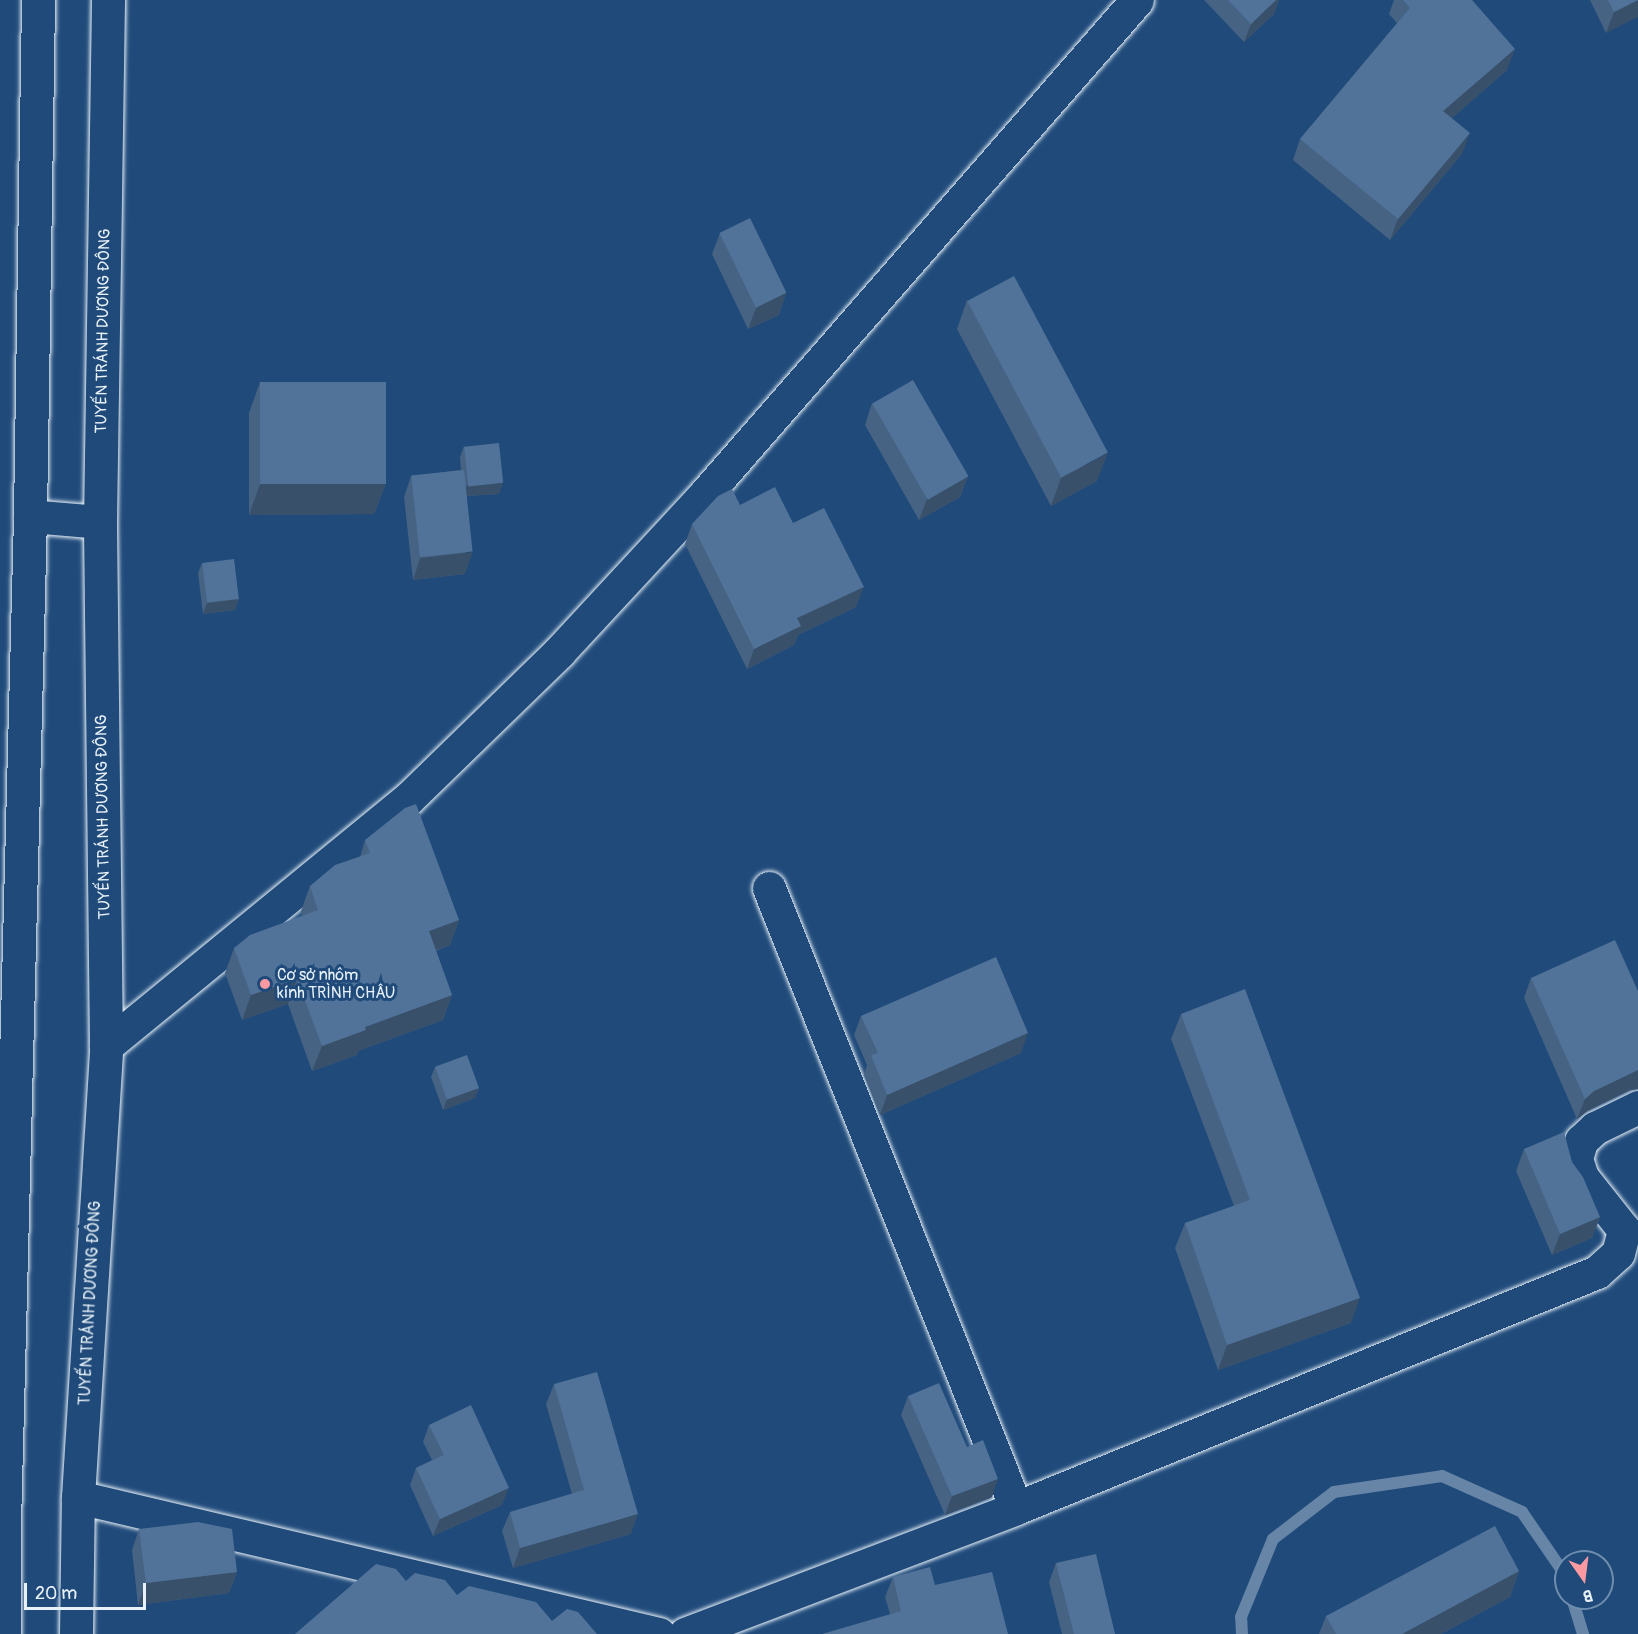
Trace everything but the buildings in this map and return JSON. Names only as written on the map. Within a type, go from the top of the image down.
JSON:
[{"type":"street","points":[[4,1634],[2,1522],[30,516],[38,0]]},
{"type":"street","name":"TUYẾN TRÁNH DƯƠNG ĐÔNG","points":[[76,1634],[78,1497],[106,1046],[100,522],[108,0]]},
{"type":"street","points":[[106,1046],[408,799],[559,652],[707,492],[1137,0]]},
{"type":"street","points":[[30,516],[100,522]]},
{"type":"street","points":[[769,888],[1016,1508]]},
{"type":"street","points":[[685,1634],[1016,1508],[1597,1272],[1618,1253],[1624,1230],[1582,1177],[1576,1159],[1581,1141],[1595,1128],[1638,1107]]},
{"type":"street","points":[[78,1497],[659,1634]]},
{"type":"waterway","points":[[1242,1634],[1241,1617],[1273,1539],[1334,1492],[1442,1476],[1522,1512],[1554,1559]]},
{"type":"waterway","points":[[1576,1610],[1583,1634]]},
{"type":"place","name":"Cơ sở nhôm kính TRÌNH CHÂU","points":[[265,984]]}]
